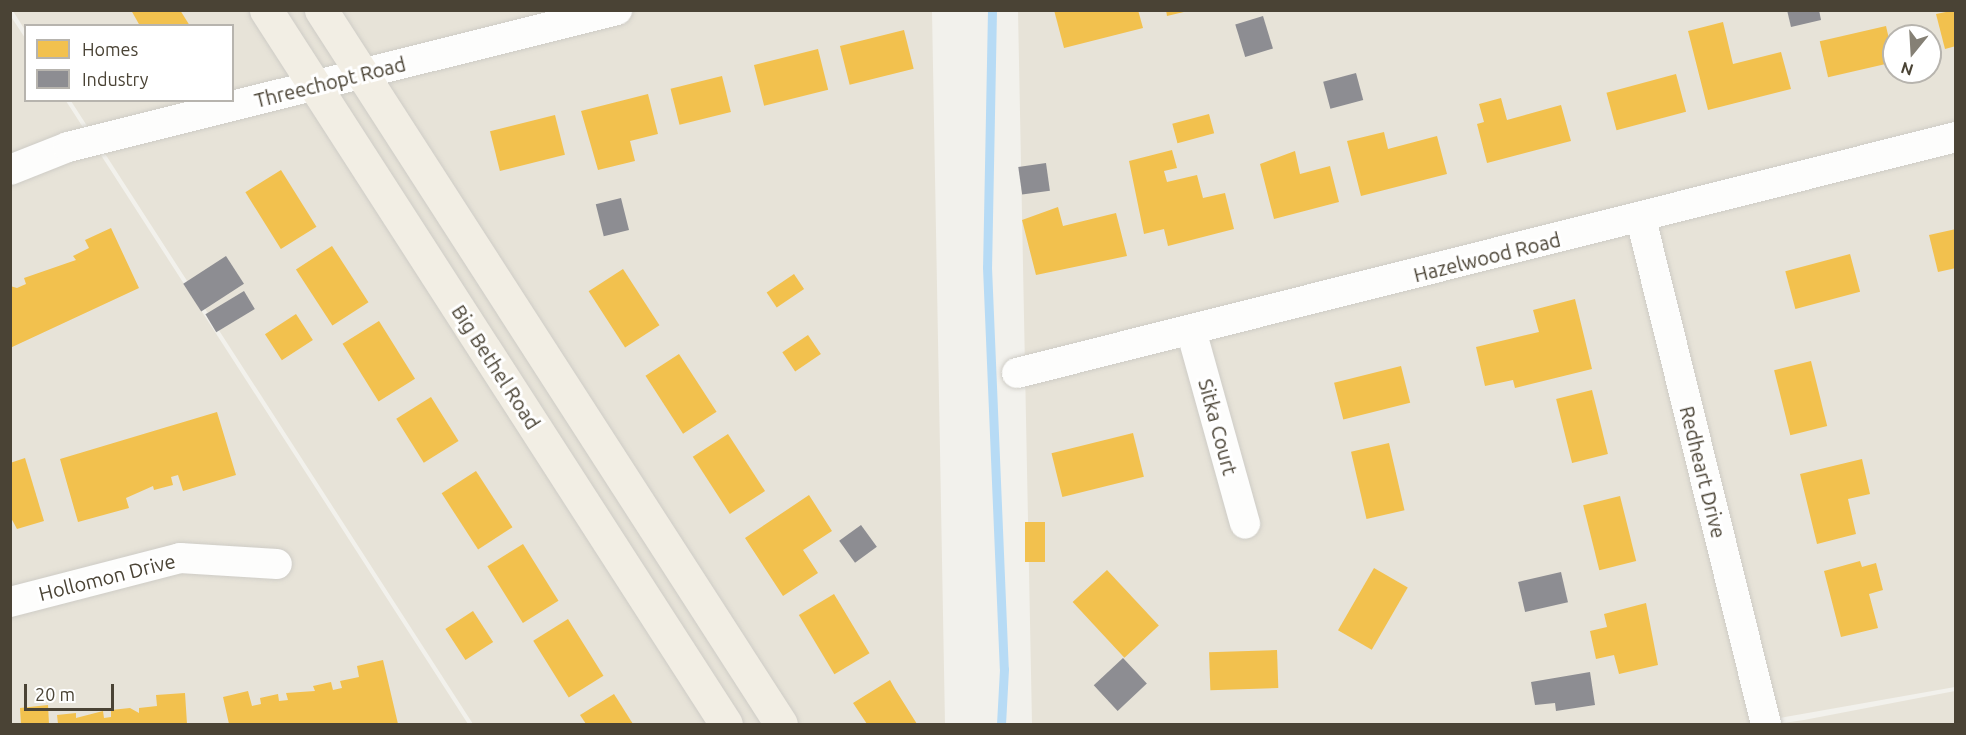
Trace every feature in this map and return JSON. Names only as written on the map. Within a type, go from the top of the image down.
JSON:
[{"type":"main road","name":"Big Bethel Road","points":[[266,10],[726,724]]},
{"type":"main road","points":[[321,10],[781,724]]},
{"type":"street","name":"Threechopt Road","points":[[10,170],[68,147],[616,10]]},
{"type":"street","name":"Hazelwood Road","points":[[1017,373],[1641,219],[1956,137]]},
{"type":"street","name":"Redheart Drive","points":[[1641,219],[1766,724]]},
{"type":"street","name":"Sitka Court","points":[[1191,330],[1245,524]]},
{"type":"street","name":"Hollomon Drive","points":[[10,602],[180,558],[277,564]]},
{"type":"shaded area","points":[[13,11],[932,11],[945,724],[473,724],[72,102],[234,102],[234,24],[24,24],[24,28]]},
{"type":"shaded area","points":[[1018,11],[1955,11],[1955,687],[1746,724],[1032,724]]},
{"type":"shaded area","points":[[10,15],[24,36],[24,102],[67,102],[468,724],[11,724]]},
{"type":"shaded area","points":[[1955,691],[1955,724],[1777,724],[1804,720]]},
{"type":"building: Homes","points":[[131,10],[180,10],[189,24],[139,24]]},
{"type":"building: Homes","points":[[1054,10],[1138,10],[1143,28],[1064,48]]},
{"type":"building: Homes","points":[[1166,10],[1188,10],[1188,11],[1167,16]]},
{"type":"building: Homes","points":[[1956,10],[1956,46],[1945,49],[1942,24],[1939,24],[1936,14]]},
{"type":"building: Homes","points":[[1723,22],[1733,64],[1781,52],[1791,89],[1708,110],[1688,31]]},
{"type":"building: Homes","points":[[1882,27],[1882,65],[1828,77],[1820,41]]},
{"type":"building: Homes","points":[[904,30],[914,69],[850,85],[840,46]]},
{"type":"building: Homes","points":[[818,49],[828,90],[764,106],[754,65]]},
{"type":"building: Homes","points":[[1676,74],[1686,112],[1617,130],[1606,93]]},
{"type":"building: Homes","points":[[722,76],[731,112],[680,125],[671,89]]},
{"type":"building: Homes","points":[[648,94],[658,134],[630,141],[635,161],[598,170],[581,111]]},
{"type":"building: Homes","points":[[1501,98],[1507,120],[1561,105],[1571,141],[1487,163],[1477,124],[1484,122],[1479,104]]},
{"type":"building: Homes","points":[[1209,114],[1214,133],[1177,143],[1172,124]]},
{"type":"building: Homes","points":[[555,115],[565,155],[500,171],[490,131]]},
{"type":"building: Homes","points":[[1384,132],[1388,149],[1437,136],[1447,174],[1361,196],[1347,141]]},
{"type":"building: Homes","points":[[1172,150],[1177,168],[1164,171],[1167,182],[1197,175],[1203,198],[1225,193],[1234,229],[1168,246],[1164,229],[1144,234],[1129,161]]},
{"type":"building: Homes","points":[[1295,151],[1300,174],[1330,166],[1339,202],[1274,219],[1260,164]]},
{"type":"building: Homes","points":[[281,170],[317,227],[281,249],[245,192]]},
{"type":"building: Homes","points":[[1058,207],[1063,226],[1116,213],[1127,256],[1036,275],[1022,220]]},
{"type":"building: Homes","points":[[111,228],[139,288],[10,348],[10,286],[17,288],[26,284],[24,278],[76,260],[73,256],[89,248],[85,240]]},
{"type":"building: Homes","points":[[1956,229],[1956,268],[1938,272],[1929,235]]},
{"type":"building: Homes","points":[[332,246],[368,302],[332,326],[296,269]]},
{"type":"building: Homes","points":[[1850,254],[1860,292],[1795,309],[1785,271]]},
{"type":"building: Homes","points":[[623,269],[659,325],[625,348],[589,291]]},
{"type":"building: Homes","points":[[794,274],[804,289],[777,307],[767,292]]},
{"type":"building: Homes","points":[[1575,299],[1592,369],[1515,388],[1513,380],[1485,386],[1476,347],[1539,332],[1533,310]]},
{"type":"building: Homes","points":[[296,314],[313,340],[282,360],[265,334]]},
{"type":"building: Homes","points":[[379,321],[415,379],[379,401],[343,344]]},
{"type":"building: Homes","points":[[808,335],[821,354],[795,371],[782,352]]},
{"type":"building: Homes","points":[[679,354],[717,412],[683,434],[645,376]]},
{"type":"building: Homes","points":[[1811,361],[1827,426],[1790,435],[1774,370]]},
{"type":"building: Homes","points":[[1401,366],[1410,403],[1343,420],[1334,383]]},
{"type":"building: Homes","points":[[1592,390],[1608,454],[1572,463],[1556,399]]},
{"type":"building: Homes","points":[[431,397],[459,441],[424,463],[396,419]]},
{"type":"building: Homes","points":[[217,412],[236,475],[183,491],[178,475],[171,477],[173,485],[154,490],[153,486],[126,498],[129,508],[78,522],[60,459]]},
{"type":"building: Homes","points":[[1133,433],[1144,477],[1062,497],[1051,453]]},
{"type":"building: Homes","points":[[728,434],[765,491],[730,514],[693,457]]},
{"type":"building: Homes","points":[[1389,443],[1405,510],[1367,519],[1351,452]]},
{"type":"building: Homes","points":[[25,458],[44,521],[17,529],[10,516],[10,463]]},
{"type":"building: Homes","points":[[1862,459],[1870,494],[1848,499],[1856,534],[1817,544],[1800,474]]},
{"type":"building: Homes","points":[[476,471],[512,527],[478,550],[442,493]]},
{"type":"building: Homes","points":[[809,495],[832,531],[803,550],[818,573],[783,596],[745,538]]},
{"type":"building: Homes","points":[[1620,496],[1636,561],[1599,570],[1583,505]]},
{"type":"building: Homes","points":[[1025,522],[1045,522],[1045,562],[1025,562]]},
{"type":"building: Homes","points":[[523,544],[559,601],[523,623],[487,566]]},
{"type":"building: Homes","points":[[1860,561],[1862,567],[1876,563],[1883,590],[1869,594],[1878,628],[1841,637],[1824,571]]},
{"type":"building: Homes","points":[[1374,568],[1408,588],[1372,650],[1338,630]]},
{"type":"building: Homes","points":[[1107,570],[1159,626],[1124,658],[1073,602]]},
{"type":"building: Homes","points":[[834,594],[870,653],[834,674],[799,615]]},
{"type":"building: Homes","points":[[1646,603],[1658,665],[1619,674],[1614,655],[1596,659],[1590,631],[1607,627],[1604,614]]},
{"type":"building: Homes","points":[[473,611],[493,642],[465,660],[445,629]]},
{"type":"building: Homes","points":[[568,619],[604,676],[569,698],[533,641]]},
{"type":"building: Homes","points":[[1277,650],[1278,688],[1210,690],[1209,652]]},
{"type":"building: Homes","points":[[383,660],[398,724],[229,724],[223,697],[248,691],[252,706],[261,704],[260,698],[278,694],[279,701],[288,700],[286,693],[315,691],[313,686],[331,682],[333,690],[342,688],[340,681],[359,677],[357,666]]},
{"type":"building: Homes","points":[[890,680],[917,724],[867,724],[853,703]]},
{"type":"building: Homes","points":[[185,693],[187,724],[58,724],[57,715],[76,713],[76,718],[103,711],[104,718],[111,717],[111,710],[130,708],[139,713],[139,708],[157,706],[156,695]]},
{"type":"building: Homes","points":[[614,694],[633,724],[586,724],[580,715]]},
{"type":"building: Homes","points":[[48,705],[49,724],[21,724],[20,708]]},
{"type":"building: Industry","points":[[1787,10],[1819,10],[1821,20],[1791,27]]},
{"type":"building: Industry","points":[[1263,16],[1273,49],[1245,57],[1235,24]]},
{"type":"building: Industry","points":[[1356,73],[1363,100],[1330,109],[1323,82]]},
{"type":"building: Industry","points":[[1046,163],[1050,191],[1022,195],[1018,167]]},
{"type":"building: Industry","points":[[621,198],[629,230],[604,236],[596,204]]},
{"type":"building: Industry","points":[[226,256],[244,284],[201,311],[183,284]]},
{"type":"building: Industry","points":[[244,291],[255,309],[216,332],[205,314]]},
{"type":"building: Industry","points":[[861,525],[877,547],[855,563],[839,541]]},
{"type":"building: Industry","points":[[1561,572],[1568,602],[1525,612],[1518,582]]},
{"type":"building: Industry","points":[[1123,658],[1147,684],[1118,711],[1094,685]]},
{"type":"building: Industry","points":[[1590,672],[1595,705],[1556,711],[1555,703],[1535,705],[1531,682]]},
{"type":"waterway","points":[[992,10],[987,267],[1004,669],[1001,724]]}]
